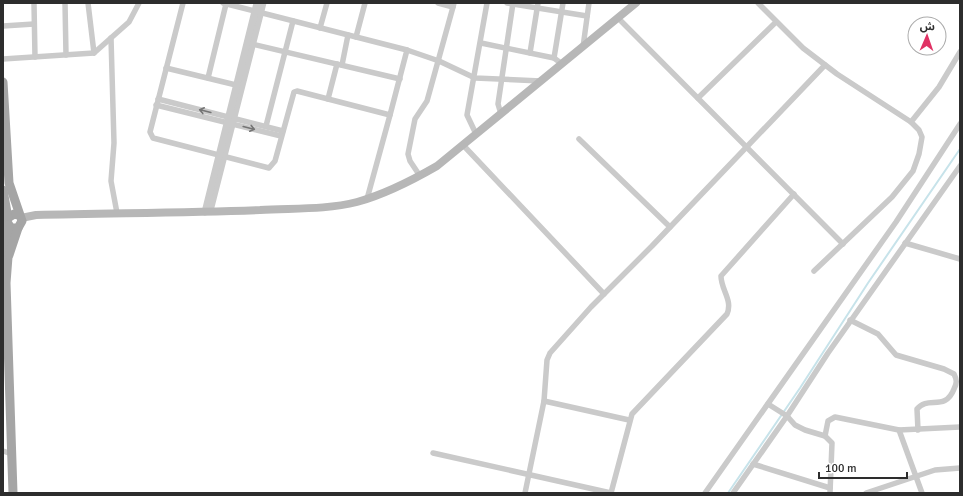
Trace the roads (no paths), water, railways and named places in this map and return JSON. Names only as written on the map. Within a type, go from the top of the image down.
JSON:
[{"type":"main road","points":[[13,493],[8,452],[5,317],[8,257],[5,237],[10,215],[20,216],[325,207],[367,198],[408,183],[437,166],[583,48],[636,3]]},
{"type":"main road","points":[[3,82],[5,192],[8,222],[11,228],[18,228]]},
{"type":"main road","points":[[5,192],[20,216],[21,225],[18,228],[13,248],[8,257]]},
{"type":"street","points":[[34,3],[35,57]]},
{"type":"street","points":[[64,3],[66,55]]},
{"type":"street","points":[[88,3],[94,53]]},
{"type":"street","points":[[3,59],[94,53],[129,22],[139,3]]},
{"type":"street","points":[[183,3],[150,132],[153,138],[269,168],[274,165],[294,92],[297,91],[390,115]]},
{"type":"street","points":[[208,78],[225,3],[407,50],[439,61],[474,78],[541,81]]},
{"type":"street","points":[[207,211],[230,121],[252,44],[258,12],[257,3]]},
{"type":"street","points":[[230,121],[236,85],[258,12],[263,3]]},
{"type":"street","points":[[320,28],[327,3]]},
{"type":"street","points":[[356,37],[365,3]]},
{"type":"street","points":[[420,176],[410,161],[408,154],[415,119],[427,101],[453,5],[438,3]]},
{"type":"street","points":[[476,134],[467,115],[487,3]]},
{"type":"street","points":[[501,114],[498,104],[511,3],[538,5],[587,16]]},
{"type":"street","points":[[554,58],[563,3]]},
{"type":"street","points":[[583,48],[589,3]]},
{"type":"street","points":[[758,3],[803,48],[825,65],[911,122],[919,130],[922,137],[919,154],[913,171],[892,197],[814,271]]},
{"type":"street","points":[[530,53],[538,5]]},
{"type":"street","points":[[618,18],[843,244]]},
{"type":"street","points":[[266,126],[293,21]]},
{"type":"street","points":[[698,98],[776,22]]},
{"type":"street","points":[[3,26],[34,24]]},
{"type":"street","points":[[328,99],[340,65],[348,35]]},
{"type":"street","points":[[111,38],[114,143],[111,181],[117,213]]},
{"type":"street","points":[[481,43],[554,58],[562,64]]},
{"type":"street","points":[[252,44],[400,79]]},
{"type":"street","points":[[367,198],[407,50]]},
{"type":"street","points":[[911,122],[939,87],[960,52]]},
{"type":"street","points":[[525,493],[544,401],[547,360],[550,354],[604,294],[825,65]]},
{"type":"street","points":[[166,68],[236,85]]},
{"type":"street","points":[[157,102],[282,134]]},
{"type":"street","points":[[230,121],[266,126],[282,134]]},
{"type":"street","points":[[705,493],[896,222],[960,124]]},
{"type":"street","points":[[579,139],[670,227]]},
{"type":"street","points":[[463,145],[604,294]]},
{"type":"street","points":[[733,493],[787,416],[850,320],[960,166]]},
{"type":"street","points":[[433,452],[530,473],[611,493],[632,414],[727,314],[729,305],[721,282],[721,276],[794,194]]},
{"type":"street","points":[[905,243],[960,259]]},
{"type":"street","points":[[850,320],[878,334],[896,355],[944,368],[954,374],[956,383],[946,402],[924,403],[917,409],[918,430]]},
{"type":"street","points":[[544,401],[630,420]]},
{"type":"street","points":[[753,464],[830,491],[832,443],[825,436],[804,430],[796,425],[787,416],[768,404]]},
{"type":"street","points":[[825,436],[828,421],[835,417],[899,430],[960,427]]},
{"type":"street","points":[[899,430],[922,493]]},
{"type":"street","points":[[866,493],[935,470],[960,468]]},
{"type":"waterway","points":[[728,493],[800,388],[868,283],[960,149]]}]
